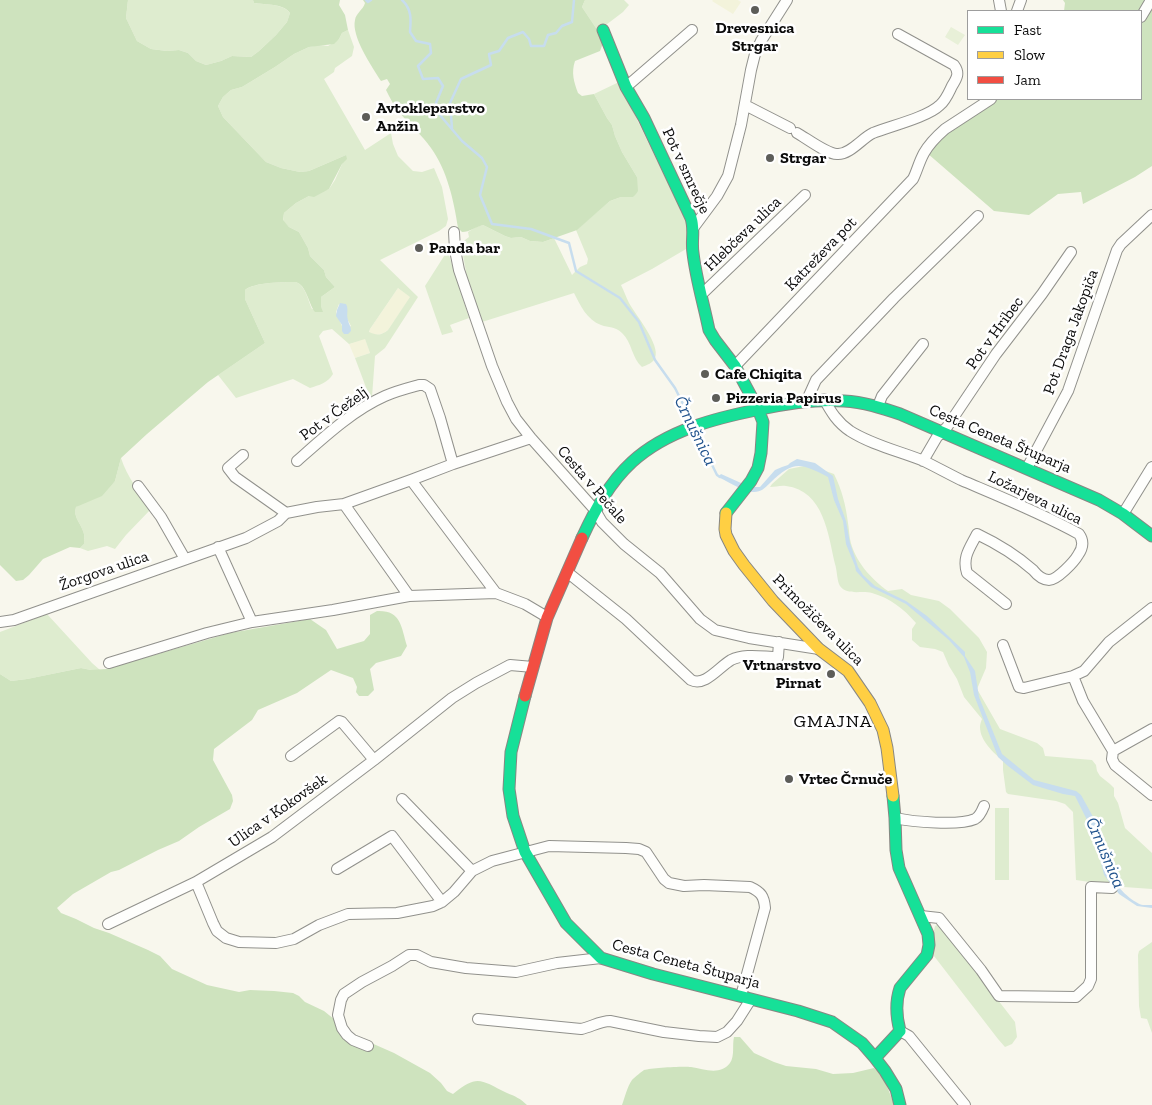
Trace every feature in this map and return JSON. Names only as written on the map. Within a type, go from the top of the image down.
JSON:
[{"type":"street","points":[[694,227],[717,196],[728,176],[740,132],[744,104],[756,54],[761,41],[787,0]]},
{"type":"street","points":[[1142,15],[1151,0]]},
{"type":"street","name":"Pot v smrečje","points":[[602,30],[626,87],[644,118],[694,227],[692,236],[693,253],[709,330],[735,366],[758,409]]},
{"type":"street","points":[[626,87],[692,30]]},
{"type":"street","points":[[744,104],[793,130],[828,152],[844,153],[871,134],[923,115],[939,106],[954,83],[958,74],[958,70],[954,65],[898,34]]},
{"type":"street","name":"Katreževa pot","points":[[735,366],[913,179],[930,144],[945,129],[989,100]]},
{"type":"street","name":"Hlebčeva ulica","points":[[702,294],[805,195]]},
{"type":"street","name":"Pot Draga Jakopiča","points":[[1027,468],[1068,391],[1116,250],[1152,215]]},
{"type":"street","points":[[807,400],[816,380],[894,298],[978,216]]},
{"type":"street","name":"Cesta v Pečale","points":[[454,232],[459,270],[492,366],[507,402],[516,419],[530,438],[596,510],[602,522],[624,544],[660,573],[700,619],[715,630],[749,638],[820,649]]},
{"type":"street","name":"Pot v Hribec","points":[[923,461],[933,443],[947,427],[996,354],[1042,294],[1071,252]]},
{"type":"street","points":[[878,406],[882,396],[923,344]]},
{"type":"street","name":"Pot v Čeželj","points":[[296,461],[328,434],[369,404],[386,395],[424,385],[430,389],[453,464]]},
{"type":"street","points":[[824,399],[838,422],[850,431],[876,444],[923,461]]},
{"type":"street","name":"Cesta Ceneta Štuparja","points":[[900,1105],[896,1089],[875,1058],[862,1043],[832,1022],[798,1011],[653,974],[601,958],[566,923],[525,852],[513,816],[510,789],[511,752],[547,616],[596,510],[616,479],[633,461],[662,440],[693,426],[714,419],[807,400],[852,400],[890,410],[1099,500],[1123,514],[1152,536]]},
{"type":"street","name":"Primožičeva ulica","points":[[758,409],[763,422],[758,468],[726,513],[726,534],[734,551],[773,601],[820,649],[848,671],[870,703],[883,730],[892,778],[896,850],[899,868],[928,934],[927,955],[900,988],[897,995],[900,1031]]},
{"type":"street","name":"Žorgova ulica","points":[[0,622],[14,620],[246,538],[278,521],[286,513],[344,504],[530,438]]},
{"type":"street","points":[[243,455],[228,468],[235,477],[286,513]]},
{"type":"street","name":"Ložarjeva ulica","points":[[923,461],[1068,528],[1079,534],[1083,539],[1083,546],[1078,557],[1057,578],[1049,580],[1041,578],[1011,552],[977,534],[965,558],[967,573],[1006,604]]},
{"type":"street","points":[[1123,514],[1152,468]]},
{"type":"street","points":[[411,480],[496,593]]},
{"type":"street","points":[[138,486],[161,517],[185,559]]},
{"type":"street","points":[[344,504],[409,596]]},
{"type":"street","points":[[218,547],[252,622]]},
{"type":"street","points":[[567,572],[626,619],[691,680],[696,682],[704,681],[730,660],[740,656],[778,657],[779,642]]},
{"type":"street","points":[[108,663],[207,632],[252,622],[409,596],[496,593],[526,604],[547,616]]},
{"type":"street","points":[[1003,646],[1019,687],[1024,688],[1073,676],[1084,671],[1109,642],[1152,608]]},
{"type":"street","name":"Ulica v Kokovšek","points":[[108,924],[196,882],[272,837],[452,698],[476,683],[510,665],[533,667]]},
{"type":"street","points":[[1073,676],[1083,701],[1113,751],[1112,759],[1115,765],[1152,795]]},
{"type":"street","points":[[291,756],[339,721],[342,722],[374,760]]},
{"type":"street","points":[[1113,751],[1152,729]]},
{"type":"street","points":[[402,799],[472,871]]},
{"type":"street","points":[[895,818],[907,821],[965,822],[977,818],[984,806]]},
{"type":"street","points":[[337,869],[392,836],[442,902]]},
{"type":"street","points":[[196,882],[213,923],[226,938],[239,942],[276,943],[294,938],[319,925],[348,914],[397,913],[433,906],[442,902],[454,892],[472,871],[492,862],[549,846],[639,850],[646,852],[664,879],[669,883],[684,886],[750,887],[762,894],[765,908],[746,998],[737,1021],[727,1032],[717,1037],[664,1032],[610,1020],[581,1029],[478,1019]]},
{"type":"street","points":[[921,916],[939,918],[981,970],[999,996],[1076,997],[1088,986],[1091,979],[1091,887],[1112,888]]},
{"type":"street","points":[[368,1046],[353,1040],[342,1028],[338,1015],[341,1000],[344,994],[362,982],[409,955],[417,955],[431,962],[466,968],[516,972],[557,963],[601,958]]},
{"type":"street","points":[[875,1058],[900,1031],[909,1036],[965,1105]]},
{"type":"green space","points":[[0,0],[128,0],[126,18],[137,41],[151,49],[179,50],[188,53],[196,61],[206,65],[232,56],[251,57],[276,35],[287,22],[290,13],[287,10],[279,6],[254,3],[253,0],[340,0],[339,5],[345,15],[348,30],[342,33],[334,44],[309,47],[294,54],[242,87],[231,90],[223,97],[218,106],[223,117],[266,162],[281,168],[300,172],[309,171],[346,155],[347,159],[342,164],[329,189],[314,197],[309,196],[296,203],[284,213],[283,220],[289,227],[299,232],[308,248],[310,256],[324,270],[326,277],[335,287],[321,297],[323,312],[315,312],[303,287],[296,282],[255,285],[245,290],[245,299],[265,343],[208,382],[121,458],[115,481],[102,496],[76,507],[76,517],[84,533],[84,544],[80,548],[70,547],[43,559],[23,580],[16,581],[0,565]]},
{"type":"green space","points":[[128,0],[253,0],[254,3],[274,5],[290,13],[287,22],[276,35],[251,57],[232,56],[206,65],[196,61],[188,53],[179,50],[151,49],[137,41],[126,18]]},
{"type":"green space","points":[[363,0],[585,0],[582,7],[598,31],[603,43],[600,51],[575,61],[573,70],[574,81],[578,93],[582,96],[594,94],[612,125],[622,152],[637,177],[638,191],[636,194],[633,197],[621,197],[610,201],[577,230],[543,242],[530,241],[521,237],[511,238],[483,225],[462,232],[458,228],[449,186],[437,157],[424,139],[396,108],[386,90],[390,84],[387,79],[381,81],[359,43],[355,20],[365,3]]},
{"type":"green space","points":[[585,0],[624,0],[629,5],[623,12],[598,31],[582,7]]},
{"type":"green space","points":[[713,0],[738,0],[741,2],[733,14]]},
{"type":"green space","points":[[1063,0],[1152,0],[1152,166],[1083,204],[1081,192],[1058,194],[1029,215],[994,211],[927,153],[933,143],[993,100],[1142,100],[1142,10],[1064,10],[1065,3]]},
{"type":"green space","points":[[951,27],[965,35],[958,45],[945,37]]},
{"type":"green space","points":[[348,30],[354,47],[352,56],[335,68],[334,72],[324,79],[365,150],[391,133],[398,156],[413,171],[422,172],[434,168],[442,187],[448,219],[446,226],[380,260],[418,297],[385,348],[375,356],[372,397],[367,390],[355,358],[370,353],[365,339],[349,344],[332,329],[323,331],[319,336],[333,374],[326,382],[310,388],[293,379],[236,398],[218,375],[265,343],[245,299],[245,290],[262,284],[296,282],[304,289],[312,309],[321,307],[321,297],[335,287],[326,277],[324,270],[310,256],[308,248],[299,232],[289,227],[283,221],[284,213],[296,203],[329,189],[346,155],[309,171],[300,172],[281,168],[266,162],[223,117],[218,106],[223,97],[231,90],[242,87],[294,54],[309,47],[328,46],[339,39],[342,33]],"holes":[[[398,288],[410,297],[388,330],[379,334],[369,332]],[[339,304],[351,326],[342,331],[342,326],[336,312]]]},
{"type":"green space","points":[[619,82],[688,225],[686,249],[621,285],[629,303],[651,338],[656,352],[654,360],[642,367],[636,360],[628,341],[622,333],[617,329],[601,325],[592,320],[584,312],[574,293],[482,322],[467,278],[461,243],[469,237],[468,232],[483,225],[511,238],[521,237],[530,241],[543,242],[554,238],[572,275],[580,267],[587,264],[588,259],[576,230],[610,201],[621,197],[633,197],[637,177],[622,152],[612,125],[594,94]]},
{"type":"green space","points":[[448,252],[469,318],[450,325],[453,332],[442,335],[425,286]]},
{"type":"green space","points":[[398,288],[411,297],[388,330],[376,335],[369,333],[370,329]]},
{"type":"green space","points":[[365,338],[370,353],[355,358],[349,344]]},
{"type":"green space","points":[[121,458],[130,478],[151,509],[115,549],[107,546],[88,551],[80,548],[84,544],[84,533],[76,517],[76,507],[115,481]]},
{"type":"green space","points":[[804,466],[834,474],[845,504],[852,547],[859,562],[875,581],[888,591],[902,589],[911,595],[939,601],[950,609],[979,638],[987,652],[986,668],[977,689],[1000,729],[1037,743],[1043,748],[1045,756],[1092,760],[1100,776],[1114,788],[1114,796],[1118,803],[1125,828],[1152,853],[1152,889],[1076,880],[1073,812],[1065,804],[1056,801],[1008,794],[1006,792],[1003,761],[982,737],[980,726],[982,719],[964,697],[943,652],[920,647],[912,640],[912,629],[916,623],[907,613],[891,601],[868,592],[851,592],[843,589],[838,582],[826,527],[816,505],[809,496],[799,490],[784,486],[770,487],[789,469]]},
{"type":"green space","points":[[377,611],[385,611],[395,616],[401,626],[407,646],[401,656],[376,663],[370,669],[374,690],[368,696],[359,696],[356,692],[357,687],[353,678],[331,670],[297,693],[258,710],[252,720],[214,749],[213,760],[232,795],[233,801],[230,809],[179,841],[111,872],[73,894],[57,908],[61,913],[160,956],[172,969],[207,985],[239,992],[250,990],[293,993],[305,1002],[324,1011],[350,1032],[430,1073],[447,1091],[453,1094],[474,1081],[479,1081],[485,1082],[515,1097],[527,1105],[0,1105],[0,674],[11,681],[81,668],[91,670],[106,669],[230,633],[310,619],[326,630],[337,649],[364,641],[370,634],[370,615]]},
{"type":"green space","points":[[47,614],[100,670],[81,668],[11,681],[0,674],[0,632]]},
{"type":"green space","points":[[995,808],[1009,808],[1009,880],[995,880]]},
{"type":"green space","points":[[939,924],[1015,1022],[1017,1037],[1012,1044],[1005,1047],[934,956],[933,935],[935,926]]},
{"type":"green space","points":[[1152,942],[1152,1033],[1147,1019],[1141,1018],[1138,955],[1139,951]]},
{"type":"green space","points":[[734,1037],[740,1037],[754,1053],[786,1066],[816,1069],[833,1074],[853,1073],[874,1068],[884,1080],[894,1105],[622,1105],[630,1083],[644,1070],[691,1067],[717,1071],[726,1067],[732,1057]]},
{"type":"water","points":[[340,303],[347,306],[347,318],[351,328],[348,334],[344,334],[342,331],[342,325],[336,316]]},
{"type":"water","name":"Črnušnica","points":[[797,459],[815,463],[833,476],[838,499],[846,521],[850,543],[858,567],[863,575],[875,586],[906,601],[927,616],[965,652],[965,656],[975,671],[979,697],[1002,754],[1034,780],[1076,791],[1081,795],[1102,833],[1119,887],[1133,900],[1143,905],[1152,905],[1152,908],[1137,906],[1119,894],[1104,875],[1094,834],[1075,796],[1033,785],[998,757],[974,695],[970,672],[964,657],[949,640],[906,604],[871,587],[856,571],[846,544],[843,521],[834,500],[828,477],[804,467],[792,467],[785,470],[763,489],[750,492],[718,477],[721,474],[750,487],[760,487],[775,470]]},
{"type":"waterway","name":"Črnušnica","points":[[366,0],[368,2],[371,0]]},
{"type":"waterway","name":"Črnušnica","points":[[402,0],[408,7],[411,19],[410,32],[416,41],[430,44],[431,53],[418,66],[423,79],[438,78],[443,86],[436,103],[439,114],[462,141],[482,158],[487,167],[480,195],[492,224],[531,229],[569,243],[576,271],[620,298],[639,322],[655,360],[675,388],[692,422]]},
{"type":"waterway","points":[[452,128],[450,103],[461,79],[491,65],[489,54],[499,51],[508,38],[523,32],[529,39],[531,46],[544,46],[548,35],[556,33],[562,26],[572,22],[574,0]]},
{"type":"waterway","name":"Črnušnica","points":[[696,432],[717,475],[720,477]]},
{"type":"traffic: fast","points":[[603,30],[626,87],[644,118],[691,218],[694,263],[709,330],[735,366],[763,422],[758,468],[751,481],[726,513]]},
{"type":"traffic: fast","points":[[582,538],[597,507],[616,479],[632,462],[661,441],[710,421],[771,407],[813,401],[866,404],[900,414],[1099,500],[1123,514],[1152,536]]},
{"type":"traffic: fast","points":[[525,696],[511,752],[509,789],[513,816],[525,852],[566,923],[601,958],[653,974],[798,1011],[832,1022],[862,1043],[875,1058],[896,1089],[900,1105]]},
{"type":"traffic: fast","points":[[875,1058],[900,1031],[897,1009],[900,988],[927,955],[929,945],[928,934],[899,868],[893,796]]},
{"type":"traffic: slow","points":[[726,513],[726,535],[744,565],[773,601],[819,649],[848,671],[870,703],[883,730],[893,796]]},
{"type":"traffic: jam","points":[[525,696],[547,618],[582,538]]},
{"type":"place","name":"Drevesnica Strgar","points":[[755,10]]},
{"type":"place","name":"Avtokleparstvo Anžin","points":[[366,117]]},
{"type":"place","name":"Strgar","points":[[770,158]]},
{"type":"place","name":"Panda bar","points":[[419,248]]},
{"type":"place","name":"Cafe Chiqita","points":[[705,374]]},
{"type":"place","name":"Pizzeria Papirus","points":[[716,398]]},
{"type":"place","name":"Vrtnarstvo Pirnat","points":[[831,674]]},
{"type":"place","name":"Vrtec Črnuče","points":[[789,779]]},
{"type":"district","name":"GMAJNA","points":[[833,722]]}]
